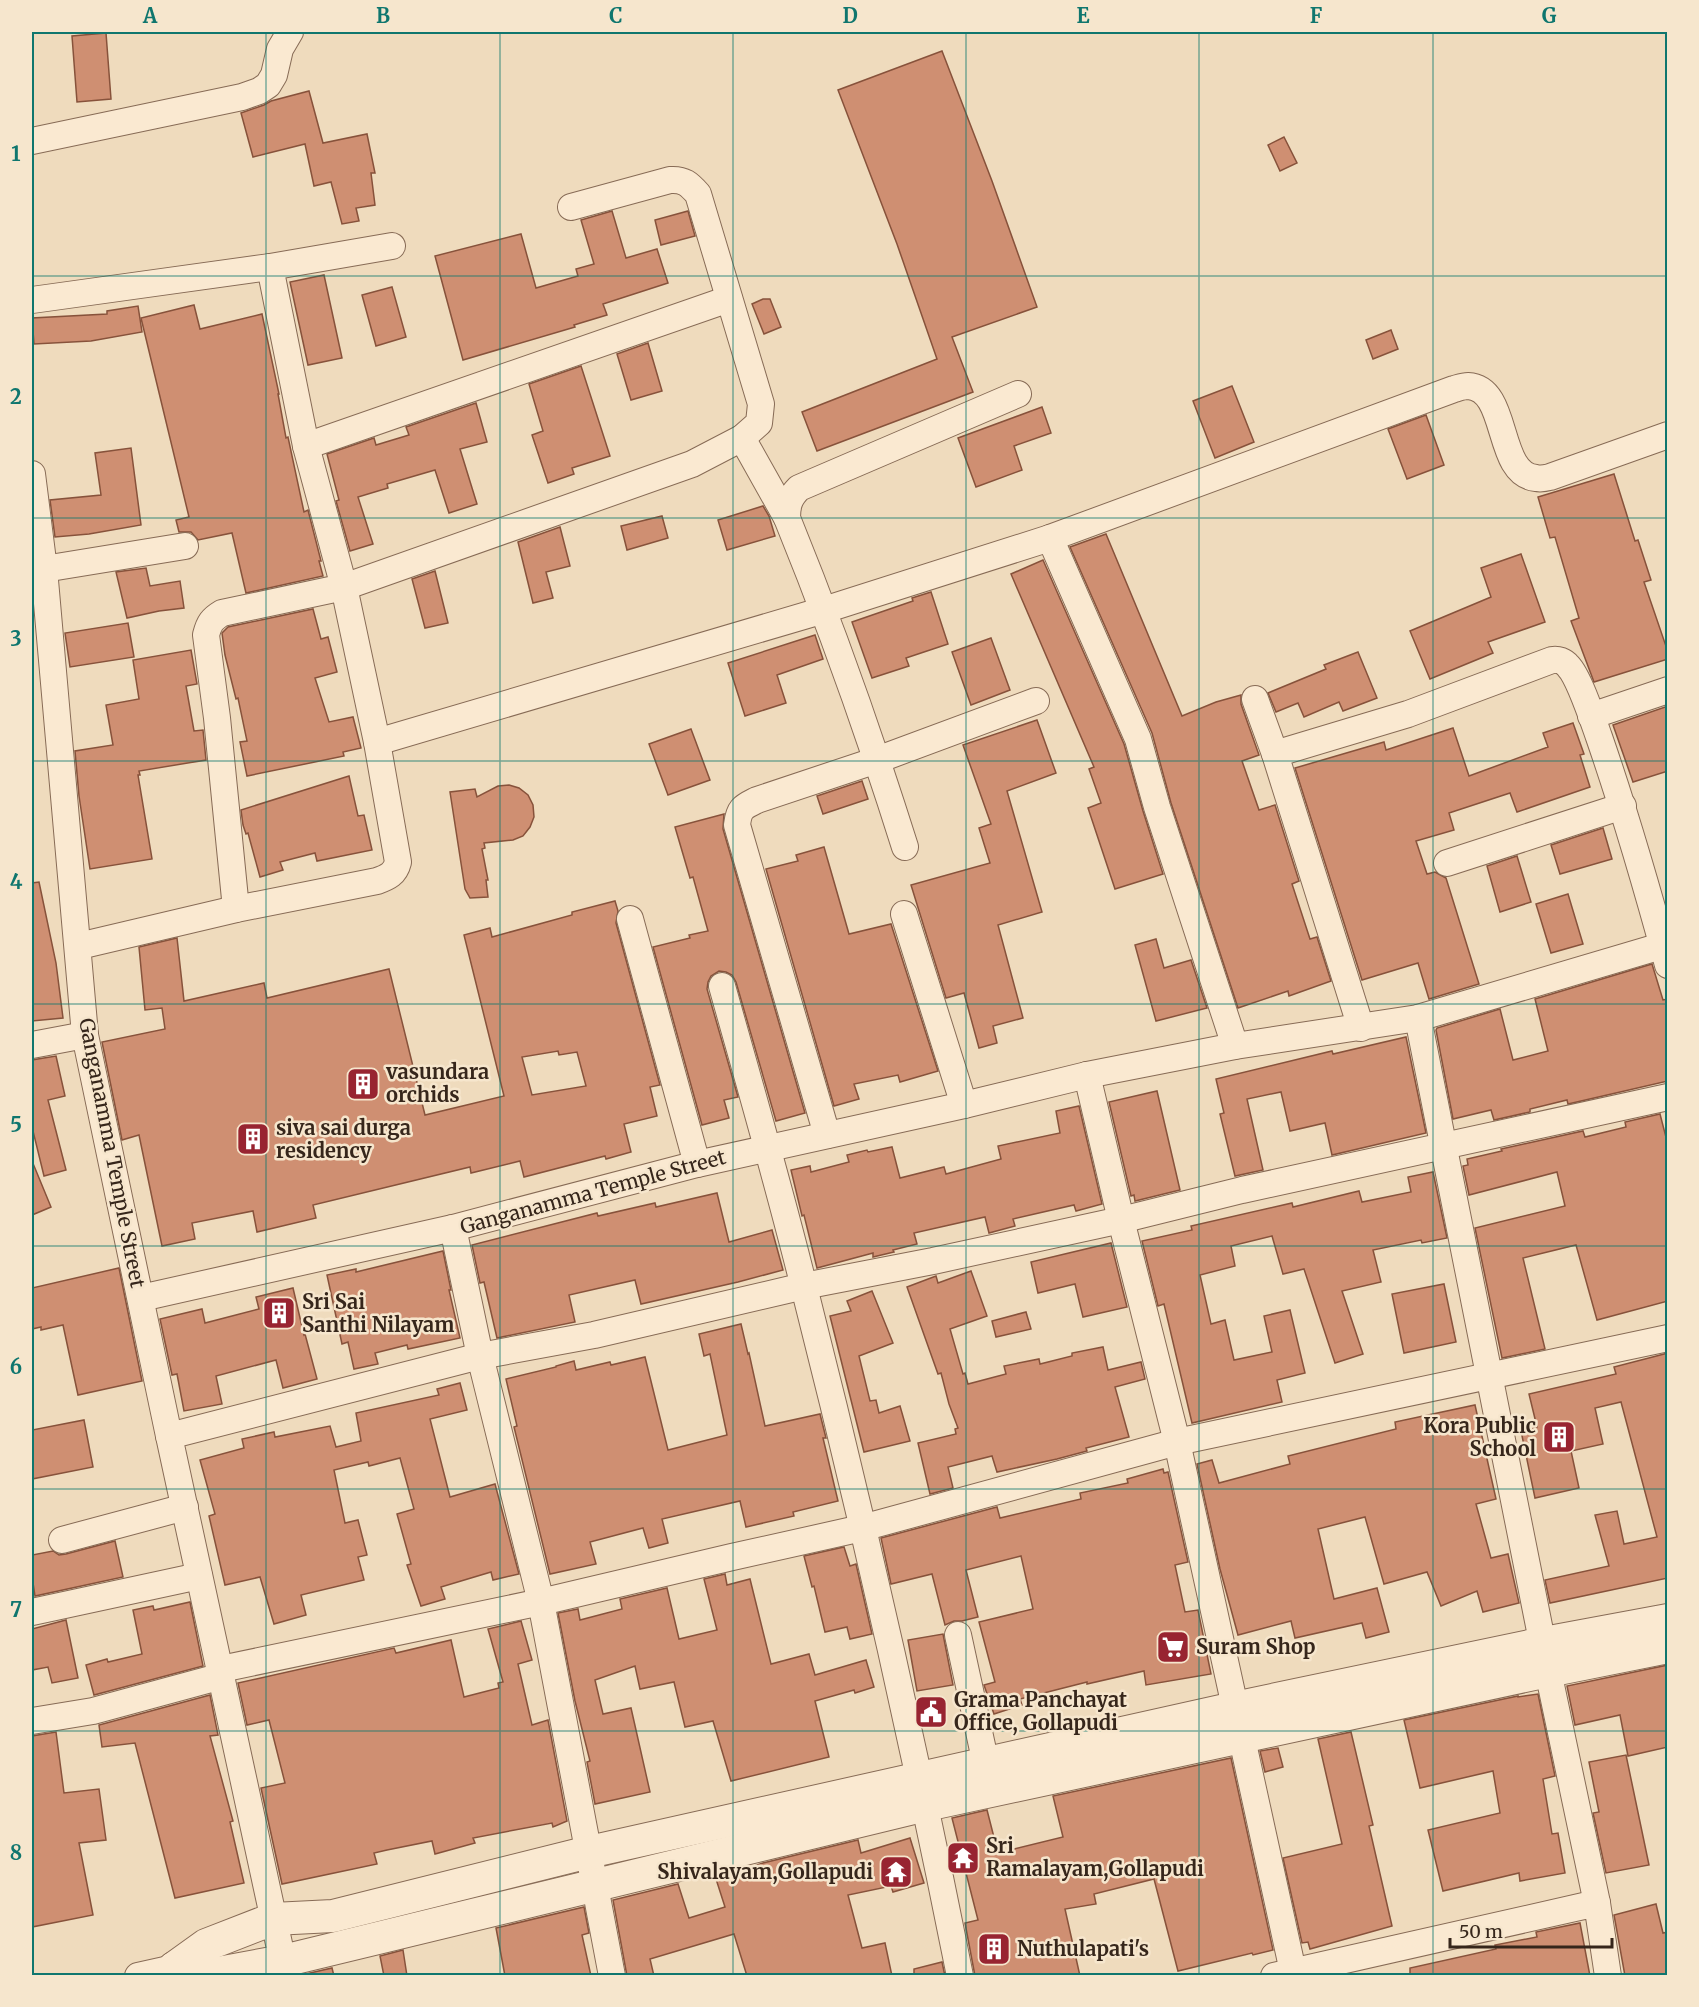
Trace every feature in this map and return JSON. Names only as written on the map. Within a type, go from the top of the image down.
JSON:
[{"type":"street","points":[[32,141],[242,97],[259,91],[268,85],[274,75],[280,49],[290,32]]},
{"type":"street","points":[[236,909],[217,718],[206,635],[214,617],[344,587],[692,464],[742,438],[759,423],[761,404],[698,194],[680,180],[670,180],[571,207]]},
{"type":"street","points":[[32,300],[270,267],[392,246]]},
{"type":"street","points":[[79,946],[236,909],[376,881],[390,876],[396,870],[398,862],[377,742],[344,587],[306,446],[270,267]]},
{"type":"street","points":[[306,446],[729,299]]},
{"type":"street","points":[[377,742],[824,609],[1050,538],[1461,387],[1469,386],[1482,391],[1490,400],[1513,460],[1522,473],[1535,478],[1550,477],[1668,435]]},
{"type":"street","points":[[787,518],[787,507],[791,496],[799,488],[1017,394]]},
{"type":"street","points":[[742,438],[787,518],[824,609],[905,848]]},
{"type":"street","name":"Ganganamma Temple Street","points":[[32,474],[44,569],[86,1035],[141,1298],[453,1228],[767,1147],[964,1105],[1087,1075],[1235,1046],[1418,1018],[1666,952]]},
{"type":"street","points":[[1050,538],[1138,739],[1157,807],[1235,1046]]},
{"type":"street","points":[[44,569],[185,546]]},
{"type":"street","points":[[1275,754],[1408,714],[1557,659],[1568,665],[1574,674],[1592,716],[1623,806],[1666,952]]},
{"type":"street","points":[[1592,716],[1668,690]]},
{"type":"street","points":[[1255,699],[1275,754],[1361,1028]]},
{"type":"street","points":[[827,1135],[737,825],[738,814],[743,807],[757,800],[877,760],[1036,701]]},
{"type":"street","points":[[1447,863],[1623,806]]},
{"type":"street","points":[[904,914],[964,1105]]},
{"type":"street","points":[[630,919],[697,1164]]},
{"type":"street","points":[[722,986],[804,1286],[923,1791],[960,1976]]},
{"type":"street","points":[[1418,1018],[1597,1903],[1608,1976]]},
{"type":"street","points":[[32,1045],[86,1035]]},
{"type":"street","points":[[1087,1075],[1177,1442],[1238,1722],[1287,1974],[1597,1903]]},
{"type":"street","points":[[169,1436],[480,1356],[594,1335],[804,1286],[933,1261],[1121,1220],[1242,1190],[1668,1097]]},
{"type":"street","points":[[453,1228],[480,1356],[541,1602],[612,1976]]},
{"type":"street","points":[[141,1298],[284,1968]]},
{"type":"street","points":[[32,1721],[93,1711],[221,1672],[541,1602],[862,1528],[1177,1442],[1668,1338]]},
{"type":"street","points":[[62,1540],[185,1507]]},
{"type":"street","points":[[32,1612],[199,1576]]},
{"type":"street","points":[[174,1968],[206,1945],[273,1919],[333,1916],[589,1852],[923,1791],[1546,1657],[1668,1620]]},
{"type":"street","points":[[958,1635],[986,1764]]},
{"type":"street","points":[[1546,1657],[1668,1647]]},
{"type":"street","points":[[138,1976],[174,1968],[213,1974],[284,1968],[595,1885],[923,1791],[986,1764],[1238,1722]]},
{"type":"building","points":[[106,33],[111,99],[77,102],[72,36]]},
{"type":"building","points":[[942,51],[1037,307],[952,337],[973,392],[817,451],[802,412],[937,359],[897,244],[838,90]]},
{"type":"building","points":[[309,91],[323,143],[367,134],[375,173],[371,173],[375,205],[356,208],[359,221],[342,224],[331,182],[314,186],[305,144],[253,157],[241,113],[271,101]]},
{"type":"building","points":[[1284,137],[1297,163],[1280,171],[1268,145]]},
{"type":"building","points":[[612,211],[626,258],[657,249],[668,283],[603,304],[607,315],[574,325],[575,327],[463,360],[435,256],[521,234],[536,288],[578,276],[576,269],[594,264],[581,220]]},
{"type":"building","points":[[688,211],[695,236],[661,245],[655,220]]},
{"type":"building","points":[[324,275],[342,358],[308,365],[290,282]]},
{"type":"building","points":[[392,287],[406,337],[376,346],[362,295]]},
{"type":"building","points":[[763,299],[770,299],[781,327],[764,334],[752,304]]},
{"type":"building","points":[[194,305],[200,329],[262,314],[286,438],[288,437],[304,512],[308,510],[323,576],[246,593],[232,533],[198,540],[191,532],[179,532],[176,520],[189,517],[141,318]]},
{"type":"building","points":[[138,306],[142,332],[91,341],[34,344],[32,318],[107,314],[107,311]]},
{"type":"building","points":[[1391,330],[1398,349],[1373,359],[1366,340]]},
{"type":"building","points":[[648,343],[662,391],[631,400],[617,354]]},
{"type":"building","points":[[581,366],[610,456],[572,468],[574,474],[548,483],[532,435],[543,431],[529,384]]},
{"type":"building","points":[[1232,386],[1254,442],[1215,458],[1193,401]]},
{"type":"building","points":[[476,403],[487,442],[460,449],[477,504],[449,513],[435,470],[387,484],[388,488],[358,497],[373,544],[350,551],[336,501],[339,500],[327,454],[374,438],[376,445],[409,435],[406,427]]},
{"type":"building","points":[[1042,407],[1051,433],[1014,446],[1022,470],[976,487],[958,438]]},
{"type":"building","points":[[1426,415],[1444,465],[1407,479],[1388,429]]},
{"type":"building","points":[[131,448],[141,525],[55,537],[50,500],[101,495],[95,453]]},
{"type":"building","points":[[1614,474],[1635,541],[1638,540],[1651,580],[1644,582],[1668,652],[1668,659],[1594,682],[1571,621],[1579,618],[1555,537],[1550,538],[1538,497]]},
{"type":"building","points":[[763,506],[769,516],[775,536],[727,550],[718,520]]},
{"type":"building","points":[[662,516],[668,538],[627,550],[621,526]]},
{"type":"building","points":[[560,527],[570,566],[546,572],[553,598],[533,603],[518,542]]},
{"type":"building","points":[[1106,534],[1182,716],[1241,695],[1241,704],[1259,755],[1242,761],[1259,810],[1275,805],[1299,881],[1292,884],[1310,939],[1317,937],[1331,981],[1289,996],[1288,991],[1238,1008],[1171,803],[1152,733],[1070,547]]},
{"type":"building","points":[[1521,554],[1545,622],[1488,642],[1493,653],[1430,679],[1410,631],[1491,597],[1481,568]]},
{"type":"building","points":[[1043,560],[1124,744],[1163,874],[1115,889],[1088,808],[1101,803],[1089,769],[1094,767],[1011,574]]},
{"type":"building","points":[[146,568],[150,586],[180,581],[184,608],[127,618],[116,572]]},
{"type":"building","points":[[435,571],[448,623],[425,628],[412,579]]},
{"type":"building","points":[[931,592],[948,644],[906,658],[909,666],[872,678],[852,622],[913,601],[912,598]]},
{"type":"building","points":[[313,609],[321,639],[328,637],[337,672],[315,678],[329,722],[353,717],[361,748],[343,752],[344,756],[247,776],[240,742],[247,741],[238,698],[236,699],[225,655],[222,633],[228,627]]},
{"type":"building","points":[[128,623],[134,657],[70,667],[65,633]]},
{"type":"building","points":[[815,635],[823,659],[777,675],[786,703],[745,716],[728,663]]},
{"type":"building","points":[[991,638],[1010,690],[971,705],[952,652]]},
{"type":"building","points":[[191,650],[197,684],[186,686],[194,731],[203,730],[206,760],[139,771],[152,859],[90,869],[75,751],[113,745],[106,705],[139,699],[133,660]]},
{"type":"building","points":[[1358,652],[1377,698],[1343,711],[1339,702],[1304,717],[1298,703],[1276,712],[1268,693],[1326,669],[1324,665]]},
{"type":"building","points":[[1668,706],[1668,771],[1633,782],[1613,725]]},
{"type":"building","points":[[1037,720],[1056,773],[1007,791],[1042,912],[998,925],[1023,1018],[993,1026],[997,1043],[979,1048],[964,993],[946,998],[911,885],[990,863],[979,828],[991,824],[963,745]]},
{"type":"building","points":[[1573,723],[1584,754],[1580,755],[1590,787],[1517,812],[1510,793],[1449,813],[1454,830],[1416,841],[1427,874],[1435,872],[1446,878],[1479,984],[1429,999],[1418,963],[1362,980],[1295,768],[1384,742],[1386,750],[1453,728],[1469,776],[1548,747],[1543,733]]},
{"type":"building","points":[[691,729],[710,780],[668,795],[649,744]]},
{"type":"building","points":[[349,776],[358,816],[364,815],[372,850],[317,861],[315,853],[280,862],[283,870],[260,877],[248,833],[246,834],[243,825],[241,810]]},
{"type":"building","points":[[862,781],[868,799],[823,814],[817,796]]},
{"type":"building","points":[[509,785],[519,788],[528,795],[533,805],[534,817],[523,836],[513,840],[484,843],[485,848],[482,849],[488,880],[486,880],[488,897],[470,898],[465,889],[450,792],[475,789],[477,797],[498,786]]},
{"type":"building","points":[[724,814],[723,829],[805,1113],[776,1121],[736,982],[732,975],[719,971],[711,976],[707,989],[738,1097],[724,1100],[729,1118],[702,1125],[653,947],[708,931],[693,877],[690,878],[675,827]]},
{"type":"building","points":[[1603,828],[1612,859],[1560,874],[1551,845]]},
{"type":"building","points":[[824,847],[849,934],[891,924],[938,1071],[900,1082],[898,1075],[854,1084],[859,1099],[834,1106],[766,869],[798,861],[796,855]]},
{"type":"building","points":[[1517,856],[1531,902],[1500,912],[1487,866]]},
{"type":"building","points":[[39,882],[56,963],[63,1018],[32,1021],[32,883]]},
{"type":"building","points":[[1568,894],[1583,944],[1551,953],[1536,904]]},
{"type":"building","points":[[615,901],[618,911],[616,923],[660,1085],[650,1087],[657,1116],[624,1124],[631,1152],[606,1159],[605,1156],[524,1177],[520,1161],[471,1173],[470,1167],[313,1205],[316,1218],[257,1232],[253,1211],[192,1223],[195,1239],[162,1246],[139,1135],[122,1140],[102,1042],[165,1029],[162,1008],[145,1010],[139,947],[177,938],[184,1001],[264,983],[267,998],[389,969],[425,1115],[504,1096],[464,935],[490,928],[492,937],[572,915],[572,912]],"holes":[[[558,1051],[559,1055],[577,1052],[586,1086],[532,1095],[522,1057]]]},
{"type":"building","points":[[1156,939],[1164,968],[1191,960],[1207,1008],[1156,1021],[1135,945]]},
{"type":"building","points":[[1652,964],[1663,1000],[1668,999],[1668,1081],[1568,1104],[1567,1100],[1494,1120],[1491,1110],[1453,1119],[1437,1028],[1500,1009],[1513,1060],[1548,1051],[1535,999]]},
{"type":"building","points":[[1406,1037],[1426,1133],[1332,1155],[1325,1123],[1290,1131],[1281,1092],[1247,1099],[1263,1170],[1235,1176],[1220,1114],[1224,1113],[1216,1079],[1332,1051],[1333,1054]]},
{"type":"building","points":[[56,1056],[65,1096],[48,1100],[66,1170],[44,1176],[32,1127],[32,1060]]},
{"type":"building","points":[[1157,1091],[1180,1190],[1135,1201],[1134,1195],[1131,1196],[1109,1102]]},
{"type":"building","points":[[1079,1106],[1102,1204],[1076,1211],[1074,1205],[1013,1219],[1015,1226],[989,1233],[985,1217],[914,1233],[917,1244],[893,1250],[894,1252],[873,1257],[873,1253],[817,1268],[791,1170],[810,1166],[811,1172],[849,1162],[847,1155],[892,1147],[900,1178],[944,1167],[946,1174],[1001,1159],[998,1146],[1060,1133],[1056,1111]]},
{"type":"building","points":[[1660,1114],[1668,1145],[1668,1301],[1597,1320],[1576,1245],[1523,1258],[1545,1349],[1502,1358],[1475,1228],[1565,1206],[1557,1172],[1469,1195],[1463,1166],[1468,1165],[1467,1159],[1583,1131],[1585,1137],[1626,1127],[1625,1122]]},
{"type":"building","points":[[32,1161],[51,1207],[32,1215]]},
{"type":"building","points":[[1433,1172],[1447,1238],[1422,1243],[1421,1240],[1373,1250],[1381,1282],[1342,1291],[1363,1354],[1335,1363],[1304,1269],[1283,1274],[1272,1236],[1231,1246],[1235,1266],[1200,1275],[1211,1324],[1225,1320],[1234,1360],[1272,1352],[1264,1316],[1290,1310],[1305,1373],[1277,1380],[1282,1402],[1192,1423],[1164,1304],[1158,1306],[1142,1241],[1192,1230],[1191,1226],[1292,1203],[1293,1207],[1359,1191],[1362,1202],[1411,1192],[1408,1177]]},
{"type":"building","points":[[717,1193],[729,1242],[772,1230],[783,1270],[641,1304],[635,1280],[569,1295],[575,1322],[497,1338],[484,1282],[480,1283],[472,1245],[597,1213],[598,1216],[655,1203],[656,1207]]},
{"type":"building","points":[[1111,1243],[1127,1307],[1083,1317],[1075,1284],[1038,1293],[1031,1262]]},
{"type":"building","points":[[443,1251],[460,1338],[408,1349],[407,1345],[375,1353],[378,1364],[354,1369],[348,1342],[342,1344],[327,1275],[356,1269],[356,1272]]},
{"type":"building","points":[[119,1268],[142,1381],[78,1395],[63,1325],[41,1330],[41,1327],[32,1329],[32,1288]]},
{"type":"building","points":[[971,1271],[987,1316],[950,1329],[968,1384],[1006,1374],[1004,1366],[1039,1359],[1040,1364],[1072,1356],[1072,1353],[1103,1347],[1108,1370],[1141,1362],[1145,1379],[1115,1387],[1129,1437],[1086,1448],[1087,1451],[1057,1459],[997,1472],[992,1456],[948,1467],[953,1488],[930,1494],[918,1443],[956,1434],[955,1429],[958,1428],[941,1373],[938,1374],[907,1287],[936,1276],[938,1283]]},
{"type":"building","points":[[1444,1284],[1456,1342],[1404,1353],[1392,1294]]},
{"type":"building","points":[[293,1288],[317,1379],[283,1388],[276,1360],[216,1376],[222,1404],[184,1411],[177,1374],[172,1375],[160,1319],[202,1309],[205,1323],[259,1309],[256,1297]]},
{"type":"building","points":[[872,1291],[893,1343],[859,1356],[870,1401],[876,1400],[879,1413],[900,1406],[910,1441],[864,1452],[830,1316],[851,1311],[847,1301]]},
{"type":"building","points":[[1026,1312],[1031,1329],[996,1337],[992,1321]]},
{"type":"building","points":[[741,1324],[765,1426],[820,1414],[826,1438],[823,1438],[838,1501],[793,1512],[794,1516],[746,1527],[740,1501],[662,1519],[668,1543],[649,1548],[643,1528],[590,1542],[596,1564],[550,1574],[514,1427],[517,1426],[506,1379],[574,1361],[576,1370],[645,1357],[668,1450],[727,1435],[710,1354],[704,1356],[699,1334]]},
{"type":"building","points":[[1668,1353],[1668,1578],[1550,1603],[1545,1580],[1609,1566],[1595,1515],[1617,1511],[1624,1544],[1657,1537],[1621,1402],[1595,1408],[1603,1444],[1571,1451],[1579,1488],[1535,1498],[1521,1431],[1537,1427],[1529,1394],[1616,1374],[1614,1367]]},
{"type":"building","points":[[460,1383],[467,1410],[430,1419],[450,1497],[495,1484],[519,1574],[493,1580],[491,1572],[441,1587],[445,1599],[421,1606],[407,1565],[411,1564],[397,1514],[414,1509],[400,1458],[369,1466],[368,1462],[334,1470],[345,1523],[358,1520],[367,1555],[358,1557],[364,1580],[301,1595],[306,1615],[274,1624],[260,1577],[225,1585],[209,1516],[215,1514],[200,1460],[244,1448],[242,1439],[274,1432],[275,1437],[330,1426],[336,1447],[361,1441],[356,1413],[439,1395],[437,1389]]},
{"type":"building","points":[[1475,1405],[1496,1499],[1476,1504],[1491,1558],[1508,1554],[1519,1603],[1483,1612],[1477,1591],[1441,1606],[1427,1572],[1384,1584],[1365,1517],[1318,1529],[1334,1599],[1377,1588],[1389,1632],[1366,1638],[1362,1623],[1295,1638],[1291,1621],[1238,1635],[1220,1569],[1197,1464],[1212,1460],[1219,1483],[1290,1464],[1288,1456],[1396,1429],[1395,1422]]},
{"type":"building","points":[[84,1420],[93,1467],[32,1479],[32,1430]]},
{"type":"building","points":[[1163,1469],[1164,1473],[1168,1472],[1188,1562],[1175,1565],[1185,1612],[1198,1610],[1211,1674],[1146,1685],[1144,1671],[1087,1684],[1087,1682],[1020,1699],[1022,1705],[994,1714],[984,1685],[995,1682],[979,1622],[1033,1609],[1021,1556],[966,1570],[978,1617],[945,1625],[932,1574],[891,1584],[881,1538],[997,1507],[1000,1518],[1081,1499],[1080,1493],[1128,1483],[1127,1479]]},
{"type":"building","points":[[115,1541],[123,1577],[35,1596],[32,1555],[53,1551],[59,1555],[66,1554]]},
{"type":"building","points":[[844,1547],[850,1566],[856,1564],[872,1634],[850,1639],[847,1627],[825,1632],[804,1556]]},
{"type":"building","points":[[725,1574],[727,1585],[750,1579],[771,1664],[809,1654],[815,1675],[866,1660],[874,1687],[815,1701],[829,1757],[731,1781],[713,1721],[685,1727],[674,1682],[640,1689],[635,1666],[595,1680],[603,1714],[631,1708],[650,1792],[595,1804],[587,1762],[590,1761],[575,1701],[558,1613],[578,1609],[580,1620],[622,1609],[620,1599],[667,1588],[679,1639],[717,1630],[704,1579]]},
{"type":"building","points":[[190,1602],[203,1666],[94,1695],[86,1665],[107,1659],[108,1662],[142,1654],[133,1610],[153,1606],[154,1610]]},
{"type":"building","points":[[66,1620],[78,1678],[52,1683],[48,1667],[32,1670],[32,1629]]},
{"type":"building","points":[[521,1621],[532,1660],[518,1664],[532,1725],[548,1720],[567,1821],[553,1827],[552,1823],[473,1838],[475,1843],[435,1854],[432,1841],[387,1850],[374,1853],[377,1864],[282,1884],[261,1788],[285,1783],[269,1720],[247,1725],[238,1683],[394,1648],[396,1653],[451,1640],[464,1697],[499,1688],[498,1683],[503,1682],[488,1629]]},
{"type":"building","points":[[943,1634],[953,1685],[917,1691],[908,1640]]},
{"type":"building","points":[[1668,1665],[1668,1747],[1628,1756],[1620,1715],[1575,1725],[1567,1686]]},
{"type":"building","points":[[1538,1694],[1555,1776],[1543,1779],[1552,1834],[1558,1833],[1565,1873],[1520,1881],[1519,1873],[1443,1891],[1428,1830],[1500,1813],[1493,1771],[1420,1788],[1404,1720],[1518,1696]]},
{"type":"building","points":[[210,1695],[218,1735],[210,1736],[233,1821],[230,1822],[244,1883],[175,1898],[135,1743],[102,1747],[99,1725]]},
{"type":"building","points":[[56,1732],[64,1793],[99,1789],[106,1840],[79,1843],[93,1915],[32,1927],[32,1736]]},
{"type":"building","points":[[1351,1732],[1373,1825],[1369,1826],[1392,1926],[1310,1949],[1308,1942],[1302,1943],[1283,1858],[1342,1844],[1318,1739]]},
{"type":"building","points":[[1278,1748],[1283,1767],[1265,1772],[1260,1751]]},
{"type":"building","points":[[1626,1755],[1649,1865],[1606,1873],[1593,1813],[1599,1812],[1589,1762]]},
{"type":"building","points":[[1231,1758],[1273,1950],[1178,1971],[1154,1879],[1094,1894],[1096,1904],[1065,1909],[1080,1976],[975,1976],[965,1923],[978,1920],[952,1818],[987,1810],[998,1853],[1063,1837],[1053,1796]]},
{"type":"building","points":[[910,1838],[924,1883],[893,1892],[891,1886],[848,1895],[862,1948],[885,1943],[892,1976],[747,1976],[734,1934],[650,1959],[654,1976],[627,1976],[613,1900],[678,1884],[689,1918],[725,1907],[716,1879],[763,1863],[858,1840],[861,1853]]},
{"type":"building","points":[[1656,1904],[1663,1933],[1668,1932],[1668,1976],[1625,1976],[1614,1915]]},
{"type":"building","points":[[584,1907],[589,1933],[582,1935],[591,1976],[505,1976],[496,1928]]},
{"type":"building","points":[[1580,1923],[1590,1976],[1410,1976],[1410,1968],[1496,1949],[1495,1945],[1537,1937],[1536,1932]]},
{"type":"building","points":[[403,1950],[407,1976],[384,1976],[380,1956]]},
{"type":"building","points":[[942,1962],[945,1976],[914,1976],[914,1969]]},
{"type":"building","points":[[332,1968],[334,1976],[301,1976],[301,1975]]},
{"type":"place","name":"vasundara orchids","points":[[363,1084]]},
{"type":"place","name":"siva sai durga residency","points":[[253,1139]]},
{"type":"place","name":"Sri Sai Santhi Nilayam","points":[[279,1313]]},
{"type":"place","name":"Kora Public School","points":[[1559,1437]]},
{"type":"place","name":"Suram Shop","points":[[1173,1647]]},
{"type":"place","name":"Grama Panchayat Office, Gollapudi","points":[[931,1712]]},
{"type":"place","name":"Sri Ramalayam,Gollapudi","points":[[963,1858]]},
{"type":"place","name":"Shivalayam,Gollapudi","points":[[896,1872]]},
{"type":"place","name":"Nuthulapati's","points":[[994,1949]]}]
